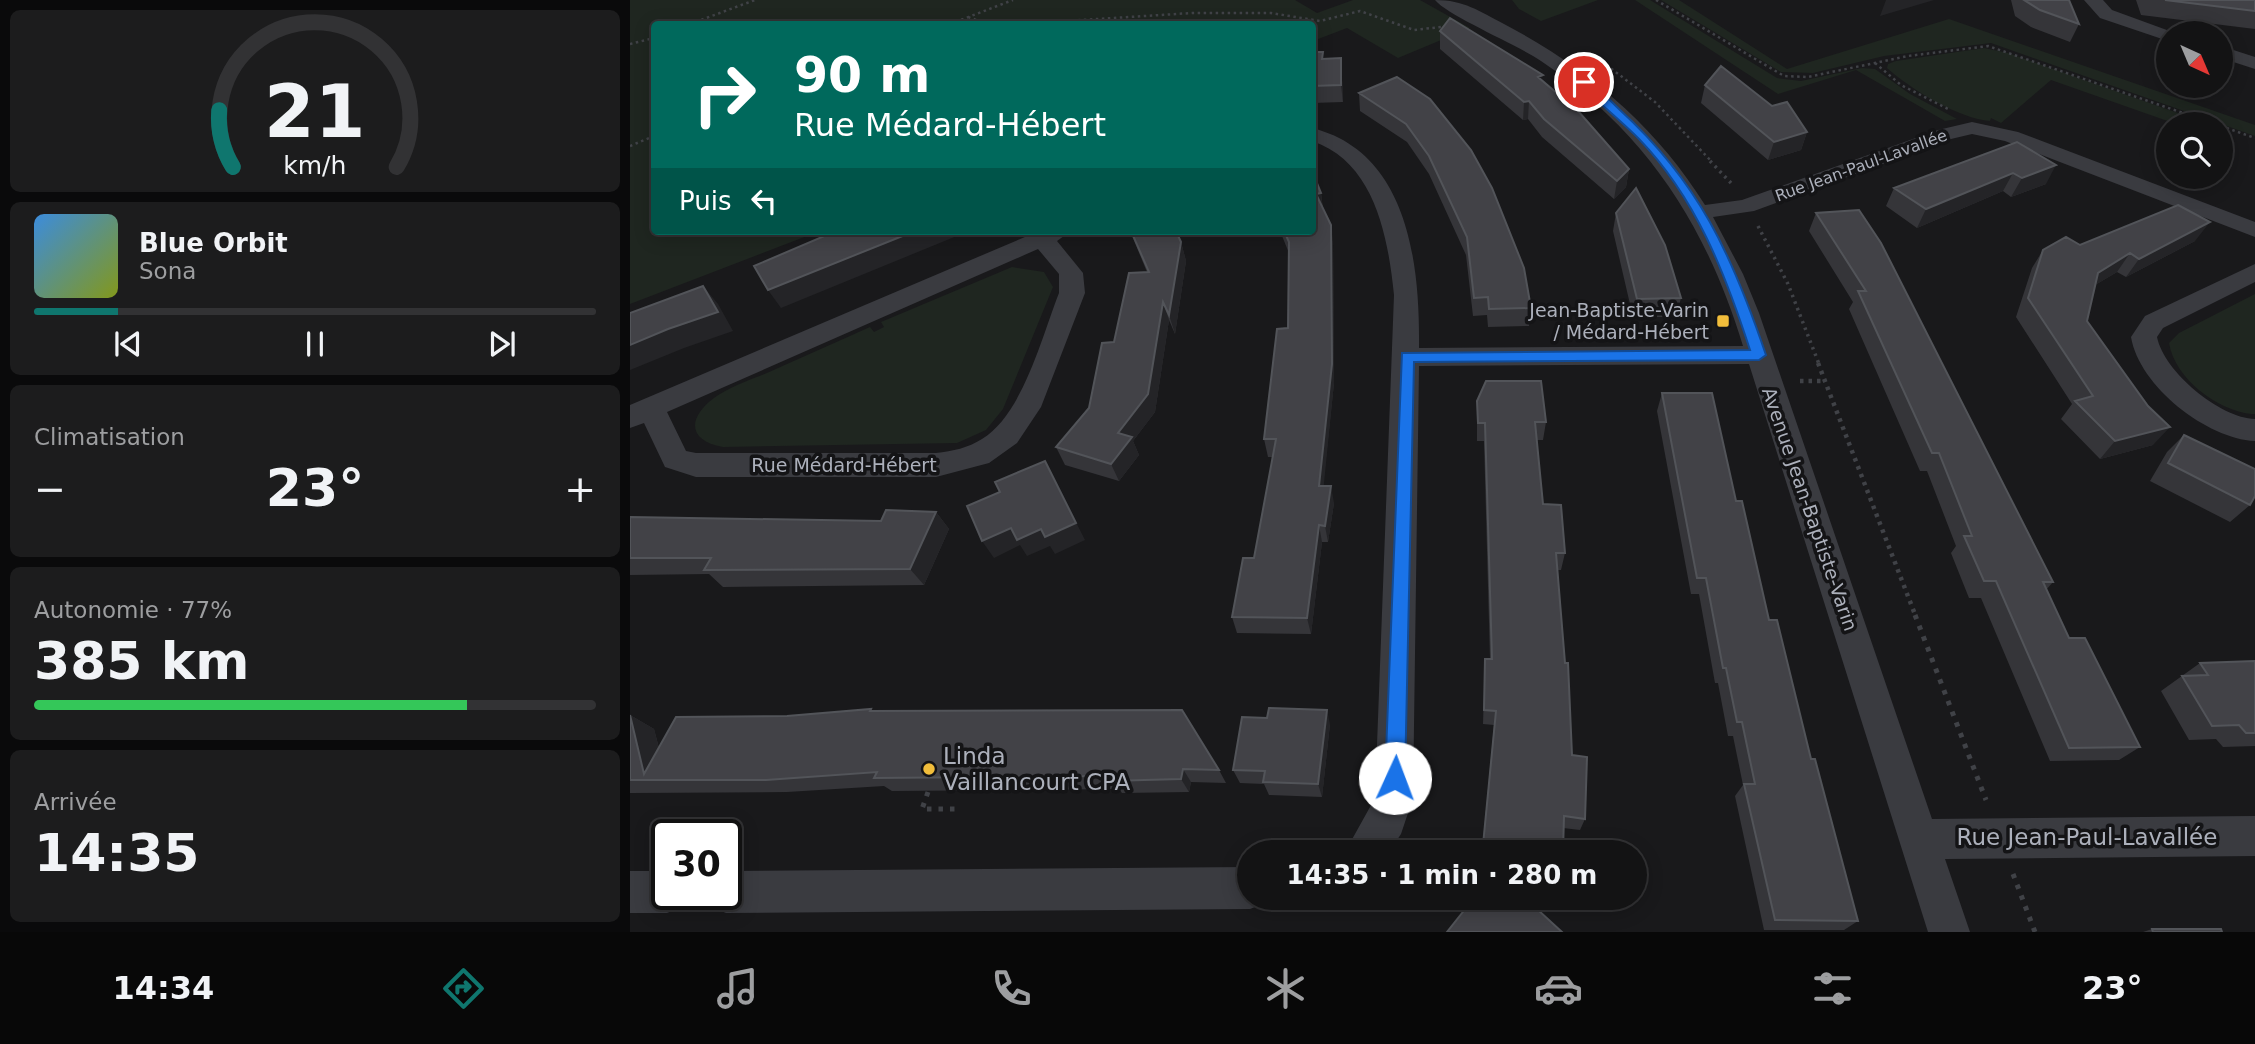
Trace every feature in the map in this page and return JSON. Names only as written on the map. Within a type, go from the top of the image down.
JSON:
[{"type":"street","points":[[2093,0],[2106,14],[2156,32]]},
{"type":"street","name":"Avenue Jean-Baptiste-Varin","points":[[1452,7],[1538,50],[1601,96],[1659,155],[1701,212],[1734,279],[1949,932]]},
{"type":"street","points":[[2233,53],[2255,50]]},
{"type":"street","points":[[2233,56],[2255,63]]},
{"type":"street","name":"Rue Jean-Paul-Lavallée","points":[[1701,212],[1746,206],[1945,134],[1972,128],[2011,136],[2255,230]]},
{"type":"street","points":[[1316,135],[1331,138],[1354,155],[1390,214],[1405,270],[1407,357],[1394,798],[1387,820],[1373,840]]},
{"type":"street","name":"Rue Médard-Hébert","points":[[1051,235],[1071,273],[1072,293],[1020,424],[995,445],[968,459],[936,465],[696,465],[676,459],[640,412],[1051,235]]},
{"type":"street","points":[[2255,272],[2154,322],[2146,329],[2144,338],[2149,351],[2195,406],[2229,426],[2255,430]]},
{"type":"street","points":[[1407,357],[1759,355]]},
{"type":"street","name":"Rue Jean-Paul-Lavallée","points":[[1919,839],[2255,836]]},
{"type":"street","points":[[742,892],[1237,888]]},
{"type":"street","points":[[630,892],[651,892]]},
{"type":"path","points":[[698,21],[755,0]]},
{"type":"path","points":[[959,21],[1013,0]]},
{"type":"path","points":[[1656,0],[1784,76],[1808,77],[1874,62],[1979,47],[1997,47],[2182,112]]},
{"type":"path","points":[[1065,21],[1192,13],[1271,13],[1320,21],[1360,11],[1414,30],[1433,30],[1452,7]]},
{"type":"path","points":[[968,18],[978,21]]},
{"type":"path","points":[[630,44],[651,39]]},
{"type":"path","points":[[1874,62],[1901,85],[1956,114]]},
{"type":"path","points":[[2233,130],[2255,138]]},
{"type":"path","points":[[630,146],[651,137]]},
{"type":"path","points":[[1754,219],[1788,284],[1986,801]]},
{"type":"path","points":[[1799,381],[1825,381]]},
{"type":"path","points":[[928,792],[922,808],[960,808]]},
{"type":"path","points":[[2014,876],[2035,932]]},
{"type":"shaded area","points":[[630,0],[1295,0],[1317,13],[1353,0],[1420,0],[1470,28],[1398,58],[1347,28],[1316,40],[1316,21],[651,21],[651,235],[810,235],[630,304]]},
{"type":"shaded area","points":[[1512,0],[1598,0],[1541,21],[1519,9]]},
{"type":"shaded area","points":[[1635,0],[1650,0],[1777,78],[1801,81],[1862,68],[1875,69],[1910,94],[1957,119],[1945,121],[1856,70],[1778,94]]},
{"type":"shaded area","points":[[1661,0],[1679,0],[1787,69],[1949,19],[2156,91],[2156,98],[2177,98],[2217,112],[2187,112],[1991,43],[1884,56],[1813,73],[1781,72]]},
{"type":"shaded area","points":[[1984,48],[2008,53],[2175,112],[2156,112],[2156,117],[2051,80],[2001,123],[1991,118],[1990,121],[1978,119],[1950,109],[1909,85],[1887,68],[1888,64]]},
{"type":"shaded area","points":[[2233,117],[2255,125],[2255,136],[2233,128]]},
{"type":"shaded area","points":[[1012,267],[1044,272],[1053,287],[1003,409],[986,430],[957,443],[723,447],[703,440],[698,434],[695,428],[699,414],[726,390],[870,327],[874,332],[884,327],[881,322]]},
{"type":"shaded area","points":[[2255,294],[2255,414],[2251,414],[2225,406],[2199,391],[2180,369],[2169,343],[2179,333]]},
{"type":"building","points":[[2024,0],[2069,0],[2079,24],[2040,10]]},
{"type":"building","points":[[2165,0],[2255,0],[2255,11]]},
{"type":"building","points":[[1450,18],[1543,75],[1538,77],[1579,112],[1629,169],[1617,181],[1544,119],[1529,101],[1524,102],[1440,31]]},
{"type":"building","points":[[1316,52],[1323,52],[1322,59],[1341,58],[1341,85],[1316,86]]},
{"type":"building","points":[[1721,66],[1772,106],[1787,102],[1807,132],[1774,142],[1705,85]]},
{"type":"building","points":[[1397,77],[1430,99],[1471,150],[1492,188],[1524,268],[1531,308],[1489,309],[1488,297],[1474,298],[1467,237],[1429,156],[1406,124],[1359,93]]},
{"type":"building","points":[[2017,142],[2056,165],[2022,178],[2013,173],[1926,209],[1894,188]]},
{"type":"building","points":[[1316,181],[1321,193],[1316,194]]},
{"type":"building","points":[[1636,188],[1665,245],[1681,298],[1637,299],[1616,213]]},
{"type":"building","points":[[1316,194],[1331,225],[1332,364],[1319,486],[1331,486],[1325,526],[1319,525],[1307,618],[1232,617],[1243,558],[1254,558],[1276,439],[1264,439],[1277,329],[1288,328],[1289,242],[1286,235],[1316,235]]},
{"type":"building","points":[[2178,205],[2210,222],[2139,259],[2130,253],[2098,273],[2087,321],[2148,406],[2170,427],[2115,441],[2075,401],[2093,396],[2028,298],[2043,250],[2066,237],[2080,245]]},
{"type":"building","points":[[1859,210],[1881,243],[2053,582],[2043,582],[2069,638],[2085,638],[2140,747],[2069,748],[1996,581],[1984,581],[1964,536],[1972,536],[1939,453],[1932,453],[1858,291],[1866,291],[1816,213]]},
{"type":"building","points":[[827,235],[905,235],[768,290],[754,266]]},
{"type":"building","points":[[1133,235],[1178,235],[1181,242],[1169,315],[1163,302],[1148,394],[1118,433],[1132,437],[1111,464],[1056,447],[1089,408],[1102,343],[1114,342],[1129,273],[1149,272]]},
{"type":"building","points":[[703,286],[718,312],[630,345],[630,313]]},
{"type":"building","points":[[1486,381],[1541,381],[1546,422],[1535,422],[1543,504],[1561,505],[1565,553],[1556,553],[1565,663],[1568,663],[1572,755],[1587,757],[1585,819],[1564,816],[1563,840],[1483,840],[1496,711],[1484,710],[1485,659],[1492,659],[1485,423],[1478,423],[1477,401]]},
{"type":"building","points":[[1662,393],[1712,393],[1736,501],[1742,501],[1769,620],[1777,620],[1811,759],[1815,759],[1858,921],[1775,920],[1744,784],[1755,784],[1742,722],[1737,722],[1726,668],[1723,668],[1706,578],[1697,578]]},
{"type":"building","points":[[2184,435],[2255,469],[2255,496],[2250,505],[2168,463]]},
{"type":"building","points":[[1045,461],[1076,523],[1045,537],[1041,529],[1017,540],[1011,528],[982,541],[967,506],[1000,492],[995,482]]},
{"type":"building","points":[[886,510],[936,512],[910,569],[704,570],[711,558],[630,558],[630,517],[881,521]]},
{"type":"building","points":[[2255,661],[2255,733],[2246,733],[2239,725],[2212,726],[2182,676],[2208,675],[2200,663]]},
{"type":"building","points":[[1269,708],[1327,710],[1318,784],[1263,782],[1265,771],[1233,770],[1242,717],[1267,718]]},
{"type":"building","points":[[871,709],[870,711],[1182,710],[1219,770],[1183,769],[1181,779],[1112,781],[1113,776],[874,778],[877,772],[766,780],[630,780],[630,715],[644,774],[676,717],[787,716]]},
{"type":"building","points":[[1464,910],[1538,910],[1562,932],[1447,932]]},
{"type":"building","points":[[2152,929],[2221,929],[2222,932],[2153,932]]},
{"type":"place","name":"Jean-Baptiste-Varin / Médard-Hébert","points":[[1723,321]]},
{"type":"place","name":"Linda Vaillancourt CPA","points":[[929,769]]},
{"type":"route","points":[[1395,778],[1407,357],[1759,355],[1734,279],[1701,212],[1678,178],[1644,138],[1584,82]]}]
